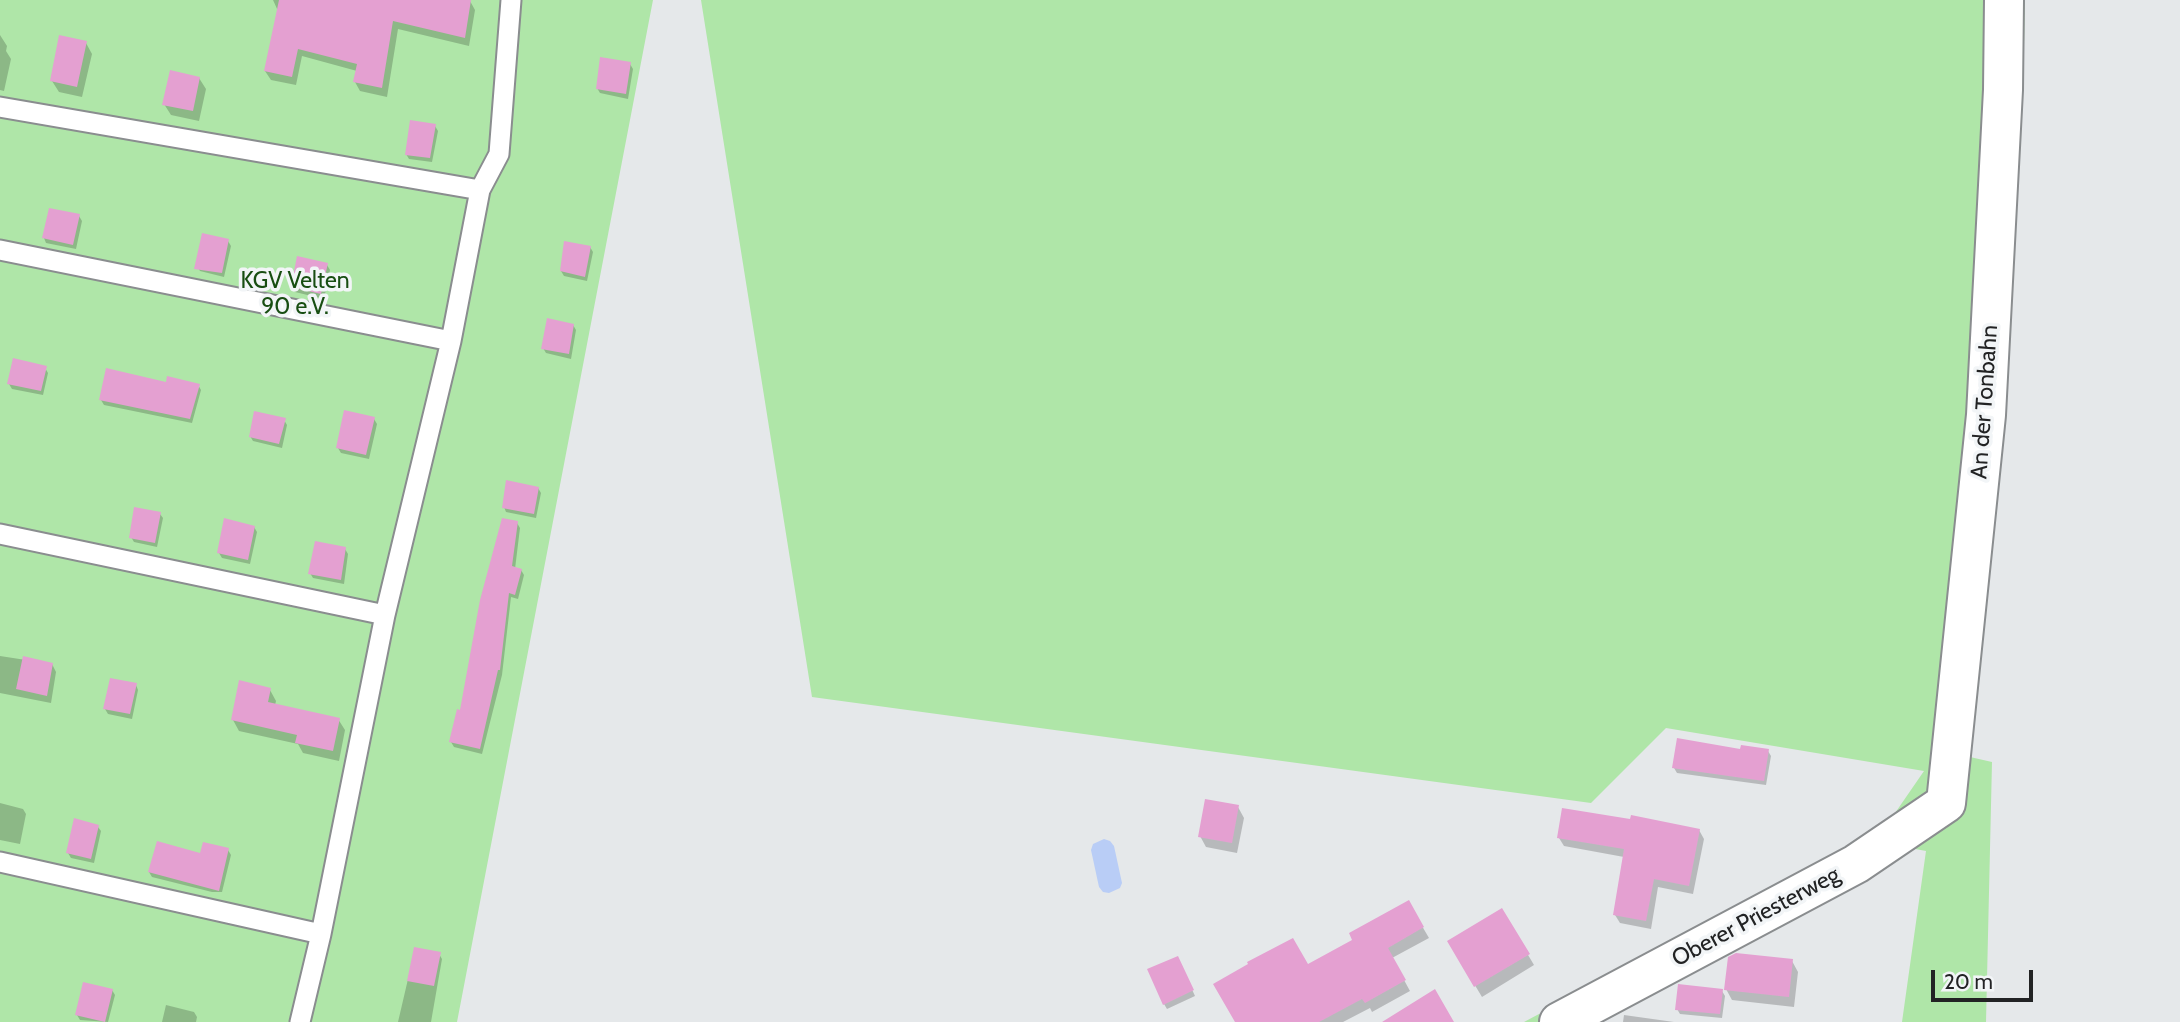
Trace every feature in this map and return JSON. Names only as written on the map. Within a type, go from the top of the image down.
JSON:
[{"type":"street","name":"An der Tonbahn","points":[[1946,803],[1986,415],[2003,90],[2004,0]]},
{"type":"street","name":"Oberer Priesterweg","points":[[1559,1022],[1856,864],[1946,803]]},
{"type":"lane","points":[[300,1022],[321,934],[385,615],[451,341],[480,190],[499,154],[511,0]]},
{"type":"lane","points":[[0,107],[480,190]]},
{"type":"lane","points":[[0,250],[451,341]]},
{"type":"lane","points":[[0,534],[385,615]]},
{"type":"lane","points":[[0,862],[321,934]]},
{"type":"green space","name":"KGV Velten 90 e.V.","points":[[0,0],[653,0],[457,1022],[0,1022]]},
{"type":"green space","points":[[701,0],[2025,0],[2023,89],[2003,419],[1970,757],[1992,762],[1986,1022],[1902,1022],[1926,851],[1910,848],[1591,1022],[1524,1022],[1848,849],[1893,816],[1924,771],[1666,728],[1591,803],[812,697]]},
{"type":"water","points":[[1104,839],[1114,846],[1122,883],[1120,888],[1109,893],[1103,892],[1099,887],[1091,850],[1093,844]]},
{"type":"building","points":[[279,0],[471,0],[465,38],[393,21],[382,88],[353,82],[357,64],[298,49],[292,77],[264,71]]},
{"type":"building","points":[[59,35],[87,41],[77,87],[50,81]]},
{"type":"building","points":[[600,57],[631,62],[626,94],[596,89]]},
{"type":"building","points":[[170,70],[200,77],[193,111],[162,105]]},
{"type":"building","points":[[410,120],[436,124],[430,158],[405,155]]},
{"type":"building","points":[[49,208],[80,214],[73,245],[42,238]]},
{"type":"building","points":[[202,233],[229,239],[222,273],[194,269]]},
{"type":"building","points":[[564,241],[591,246],[585,277],[560,271]]},
{"type":"building","points":[[297,256],[328,263],[321,294],[291,287]]},
{"type":"building","points":[[547,318],[574,324],[569,354],[541,349]]},
{"type":"building","points":[[13,358],[47,366],[41,391],[7,384]]},
{"type":"building","points":[[106,368],[166,382],[167,376],[200,384],[190,419],[99,400]]},
{"type":"building","points":[[344,410],[375,417],[366,455],[336,448]]},
{"type":"building","points":[[254,411],[286,418],[279,444],[249,437]]},
{"type":"building","points":[[506,480],[539,487],[534,514],[502,508]]},
{"type":"building","points":[[134,507],[161,512],[155,543],[129,538]]},
{"type":"building","points":[[224,518],[255,526],[248,560],[217,553]]},
{"type":"building","points":[[502,518],[518,521],[512,566],[522,569],[515,595],[509,593],[500,670],[480,749],[449,742],[457,709],[460,710],[480,600]]},
{"type":"building","points":[[315,541],[346,547],[341,580],[308,574]]},
{"type":"building","points":[[23,656],[53,663],[47,696],[16,689]]},
{"type":"building","points":[[110,678],[137,683],[130,714],[103,709]]},
{"type":"building","points":[[239,680],[271,688],[268,702],[340,718],[333,751],[295,743],[297,735],[231,720]]},
{"type":"building","points":[[1677,738],[1740,749],[1741,745],[1769,749],[1764,781],[1672,768]]},
{"type":"building","points":[[1205,799],[1239,805],[1232,843],[1198,837]]},
{"type":"building","points":[[1562,808],[1630,819],[1631,815],[1700,829],[1689,886],[1654,879],[1646,921],[1613,915],[1624,849],[1557,838]]},
{"type":"building","points":[[74,818],[99,825],[91,859],[66,853]]},
{"type":"building","points":[[157,841],[200,853],[203,842],[229,848],[219,891],[148,872]]},
{"type":"building","points":[[1409,900],[1424,927],[1388,948],[1406,980],[1365,1003],[1362,999],[1319,1022],[1235,1022],[1213,984],[1248,964],[1247,962],[1293,938],[1308,964],[1352,940],[1349,933]]},
{"type":"building","points":[[1502,908],[1530,954],[1474,987],[1447,941]]},
{"type":"building","points":[[414,947],[441,952],[434,986],[407,981]]},
{"type":"building","points":[[1736,953],[1793,959],[1789,997],[1724,990],[1728,957]]},
{"type":"building","points":[[1178,956],[1194,990],[1163,1005],[1147,969]]},
{"type":"building","points":[[83,982],[113,989],[105,1022],[75,1015]]},
{"type":"building","points":[[1678,984],[1723,989],[1720,1014],[1675,1010]]},
{"type":"building","points":[[1435,989],[1454,1022],[1382,1022]]}]
